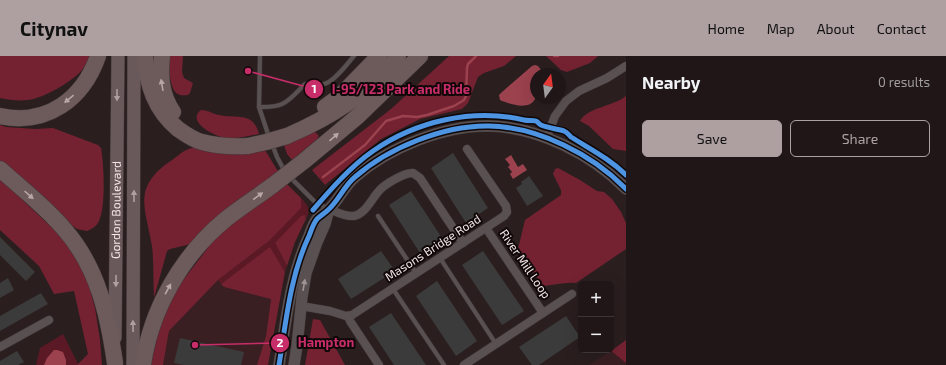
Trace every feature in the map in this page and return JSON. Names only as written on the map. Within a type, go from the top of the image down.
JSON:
[{"type":"highway","points":[[0,116],[23,118],[34,117],[57,108],[72,98],[84,85],[90,77],[98,56]]},
{"type":"highway","points":[[145,56],[149,85],[158,105],[173,125],[192,138],[202,142],[228,146],[248,146],[266,142],[294,133],[319,121],[347,104],[380,76],[398,56]]},
{"type":"highway","points":[[162,56],[162,85],[166,102],[175,115],[182,123],[192,130],[228,146]]},
{"type":"highway","points":[[294,133],[340,96],[379,56]]},
{"type":"highway","points":[[142,365],[148,340],[161,303],[180,269],[210,234],[225,220],[304,161],[358,116],[420,56]]},
{"type":"highway","points":[[0,169],[54,217],[66,230],[82,253],[93,273],[102,297],[111,335],[115,364]]},
{"type":"main road","name":"Gordon Boulevard","points":[[115,364],[118,56]]},
{"type":"main road","name":"Gordon Boulevard","points":[[133,365],[134,56]]},
{"type":"street","points":[[546,139],[555,116],[566,101],[579,91],[607,78],[626,66]]},
{"type":"street","points":[[279,365],[297,266],[303,248],[316,220],[329,209],[355,177],[382,158],[404,146],[454,130],[488,126],[514,129],[546,139],[593,162],[626,189]]},
{"type":"street","name":"Masons Bridge Road","points":[[348,316],[355,314],[504,216],[507,210],[467,149]]},
{"type":"street","points":[[329,209],[348,216],[358,215],[383,187],[405,174],[413,173],[420,178],[463,243]]},
{"type":"street","points":[[294,365],[308,264],[325,224],[329,209]]},
{"type":"street","name":"River Mill Loop","points":[[486,228],[543,313]]},
{"type":"street","name":"River Mill Loop","points":[[464,365],[572,294]]},
{"type":"street","points":[[301,306],[348,316],[379,365]]},
{"type":"street","points":[[0,347],[49,320]]},
{"type":"lane","points":[[260,56],[260,107],[277,157],[285,171],[313,200],[329,209]]},
{"type":"lane","points":[[260,107],[272,108],[284,104],[305,84],[317,85],[330,82],[354,56]]},
{"type":"lane","points":[[378,216],[416,274]]},
{"type":"lane","points":[[440,258],[496,344]]},
{"type":"lane","points":[[393,289],[444,365]]},
{"type":"shaded area","points":[[0,56],[91,56],[86,65],[78,74],[50,93],[35,99],[10,100],[0,98]]},
{"type":"shaded area","points":[[169,56],[183,56],[182,72],[184,78],[193,83],[188,95],[179,95],[173,88],[170,77]]},
{"type":"shaded area","points":[[449,56],[516,56],[504,66],[484,73],[478,77],[468,103],[462,109],[420,119],[381,139],[325,185],[312,170],[391,109]]},
{"type":"shaded area","points":[[546,56],[598,56],[590,63],[567,72],[566,68],[559,68]]},
{"type":"shaded area","points":[[535,65],[540,68],[530,68],[530,104],[519,106],[500,100],[499,95],[532,66]]},
{"type":"shaded area","points":[[626,96],[626,151],[613,149],[589,126],[580,121],[584,116],[594,110],[614,103]]},
{"type":"shaded area","points":[[201,110],[219,115],[244,117],[253,122],[259,134],[235,138],[227,138],[216,135],[204,128],[197,119],[197,115]]},
{"type":"shaded area","points":[[0,125],[6,127],[35,129],[53,128],[98,145],[101,148],[104,174],[104,196],[101,214],[96,226],[87,231],[77,229],[63,219],[0,161]]},
{"type":"shaded area","points":[[315,132],[319,136],[317,139],[292,160],[287,154],[284,145]]},
{"type":"shaded area","points":[[198,147],[265,150],[279,173],[191,244],[167,251],[154,298],[152,246],[144,198],[146,189],[151,179],[159,170],[184,151],[190,148]]},
{"type":"shaded area","points":[[511,155],[518,167],[523,164],[527,170],[513,179],[510,174],[512,172],[508,167],[510,165],[505,159]]},
{"type":"shaded area","points":[[558,168],[597,191],[604,192],[612,199],[621,212],[626,223],[626,249],[576,283],[544,286],[540,283],[518,249],[525,220],[561,195],[561,190],[553,174],[555,169]]},
{"type":"shaded area","points":[[0,179],[62,237],[86,274],[95,308],[102,365],[77,365],[88,354],[74,291],[54,294],[39,266],[0,230]]},
{"type":"shaded area","points":[[283,184],[287,184],[301,198],[301,208],[269,241],[218,280],[169,331],[163,365],[151,365],[160,324],[171,296],[220,232]]},
{"type":"shaded area","points":[[301,198],[308,208],[306,219],[305,215],[275,243],[287,266],[285,272],[270,248],[221,284],[218,280],[269,241],[301,202]]},
{"type":"shaded area","points":[[305,215],[306,219],[295,242],[287,266],[275,243],[301,216]]},
{"type":"shaded area","points":[[270,247],[285,272],[268,365],[257,365],[266,336],[271,299],[224,287],[221,284]]},
{"type":"shaded area","points":[[218,280],[224,287],[271,299],[266,336],[257,365],[163,365],[169,331]]},
{"type":"shaded area","points":[[313,319],[320,320],[345,365],[305,365]]},
{"type":"shaded area","points":[[63,334],[78,364],[36,365],[40,348]]},
{"type":"shaded area","points":[[626,340],[626,363],[614,353],[614,349]]},
{"type":"shaded area","points":[[54,350],[63,352],[66,365],[44,365],[47,358]]},
{"type":"shaded area","points":[[608,353],[614,353],[626,363],[626,365],[589,365]]},
{"type":"building","points":[[453,153],[488,208],[466,223],[431,168]]},
{"type":"building","points":[[529,176],[543,196],[527,206],[516,188]]},
{"type":"building","points":[[411,191],[442,238],[420,253],[389,205]]},
{"type":"building","points":[[0,237],[35,272],[26,281],[0,255]]},
{"type":"building","points":[[381,251],[395,271],[351,299],[338,279]]},
{"type":"building","points":[[483,251],[524,311],[502,325],[462,265]]},
{"type":"building","points":[[8,278],[14,290],[0,298],[0,283]]},
{"type":"building","points":[[437,281],[477,341],[456,356],[416,296]]},
{"type":"building","points":[[41,293],[48,304],[0,331],[0,316]]},
{"type":"building","points":[[391,313],[426,365],[394,365],[369,327]]},
{"type":"building","points":[[566,316],[578,334],[578,338],[539,365],[532,365],[519,347]]},
{"type":"building","points":[[180,338],[244,352],[241,365],[184,365],[174,363]]},
{"type":"building","points":[[17,351],[24,362],[18,365],[0,365],[0,361]]},
{"type":"waterway","points":[[323,177],[365,145],[386,121],[403,116],[417,117],[427,115],[454,106],[464,100],[466,96],[468,64],[476,56]]},
{"type":"cycle path","points":[[313,210],[356,164],[373,151],[408,132],[426,125],[465,117],[505,117],[537,121],[540,125],[564,131],[571,137],[607,159],[626,175]]},
{"type":"cycle path","points":[[279,365],[293,283],[297,267],[314,223],[332,206],[355,177],[368,166],[400,148],[418,140],[454,129],[489,126],[526,131],[545,137],[581,154],[612,176],[626,189]]},
{"type":"place","name":"I-95/123 Park and Ride","points":[[248,71]]},
{"type":"place","name":"Hampton","points":[[195,345]]}]
